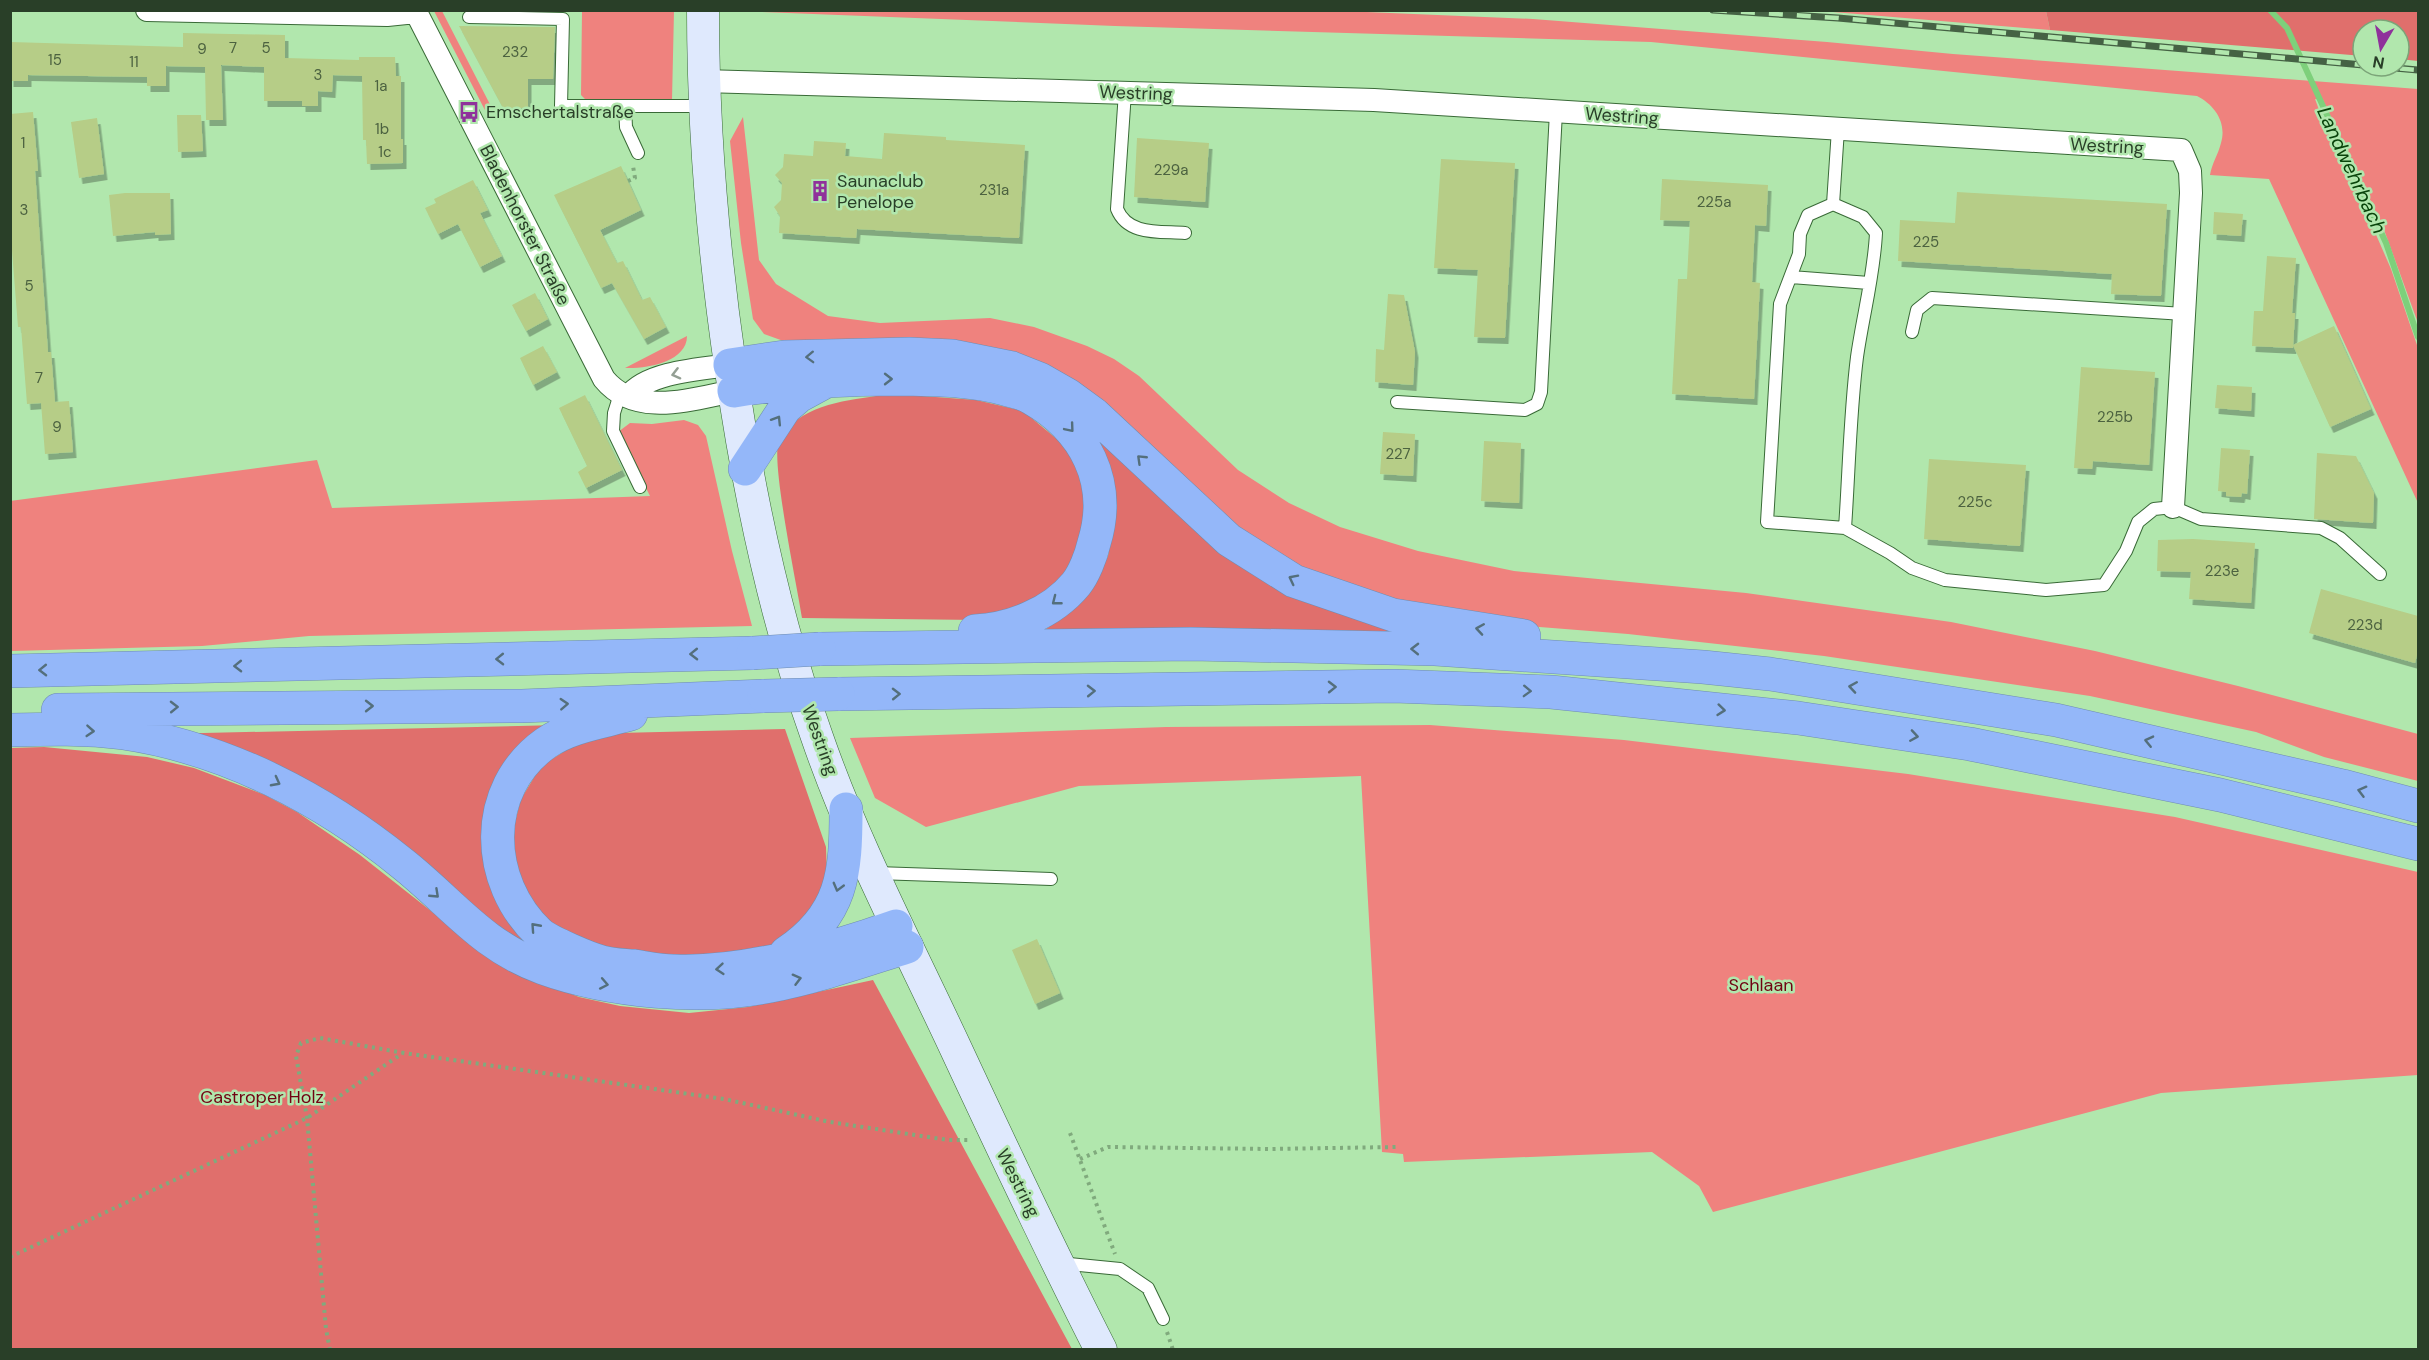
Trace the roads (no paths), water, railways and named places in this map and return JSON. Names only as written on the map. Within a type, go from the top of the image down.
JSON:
[{"type":"highway","points":[[732,378],[784,357],[909,354],[952,356],[1012,368],[1040,379],[1068,394],[1094,414],[1168,486],[1229,540],[1294,581],[1393,615],[1703,667]]},
{"type":"highway","points":[[732,378],[948,380],[985,384],[1029,396],[1061,418],[1080,440],[1098,482],[1101,506],[1098,531],[1091,554],[1076,584],[1054,604],[1026,621],[984,631],[937,634],[894,647]]},
{"type":"highway","points":[[745,469],[785,408],[799,396],[830,379]]},
{"type":"highway","points":[[10,671],[753,653],[894,647],[1191,644],[1423,649],[1703,667],[1770,674],[2056,720],[2343,786],[2418,806]]},
{"type":"highway","points":[[10,711],[197,707],[522,706],[838,694],[1394,686],[1551,692],[1798,718],[1970,744],[2220,795],[2418,844]]},
{"type":"highway","points":[[691,698],[562,734],[545,744],[522,765],[512,781],[499,817],[499,862],[505,885],[517,906],[542,935],[602,962],[675,971],[751,966],[852,941],[902,937]]},
{"type":"highway","points":[[10,730],[61,729],[122,733],[178,744],[262,775],[330,811],[404,864],[461,918],[501,948],[543,968],[596,983],[651,991],[719,992],[769,987],[836,970],[902,937]]},
{"type":"highway","points":[[778,959],[806,940],[821,923],[834,902],[844,853],[846,809]]},
{"type":"main road","name":"Westring","points":[[703,10],[703,93],[709,198],[745,469],[770,584],[817,737],[846,809],[902,937],[997,1140],[1101,1350]]},
{"type":"street","points":[[147,10],[387,15],[416,11]]},
{"type":"street","name":"Bladenhorster Straße","points":[[416,11],[604,379],[612,390],[625,395]]},
{"type":"street","name":"Westring","points":[[703,93],[1125,92],[1374,100],[2181,150],[2190,171],[2192,193],[2173,507]]},
{"type":"street","points":[[625,395],[641,403],[658,403],[732,378]]},
{"type":"lane","points":[[469,17],[563,19],[561,106],[626,107],[703,93]]},
{"type":"lane","points":[[1125,92],[1117,209],[1121,218],[1130,226],[1142,230],[1185,233]]},
{"type":"lane","points":[[626,107],[626,127],[638,153]]},
{"type":"lane","points":[[1397,402],[1525,410],[1537,404],[1541,392],[1556,112]]},
{"type":"lane","points":[[1833,204],[1838,129]]},
{"type":"lane","points":[[1845,528],[1857,358],[1869,282],[1874,266],[1876,234],[1863,217],[1833,204],[1808,215],[1800,234],[1799,254],[1780,304],[1767,522],[1845,528],[1912,568],[1945,580],[2046,590],[2103,585],[2126,551],[2138,522],[2154,509],[2173,507],[2201,519],[2321,528],[2340,538],[2380,574]]},
{"type":"lane","points":[[1791,277],[1869,282]]},
{"type":"lane","points":[[1912,332],[1917,310],[1932,298],[2184,314]]},
{"type":"lane","points":[[625,395],[614,413],[613,431],[640,487]]},
{"type":"lane","points":[[874,873],[1051,879]]},
{"type":"lane","points":[[1058,1263],[1120,1269],[1148,1288],[1163,1319]]},
{"type":"waterway","name":"Landwehrbach","points":[[2270,10],[2287,28],[2386,243],[2418,337]]},
{"type":"railway","points":[[1713,10],[1838,18],[2351,64]]},
{"type":"railway","points":[[2411,69],[2418,70]]},
{"type":"place","name":"Emschertalstraße","points":[[469,112]]},
{"type":"place","name":"Saunaclub Penelope","points":[[820,191]]},
{"type":"park label","name":"Schlaan","points":[[1761,985]]},
{"type":"park label","name":"Castroper Holz","points":[[262,1097]]}]
